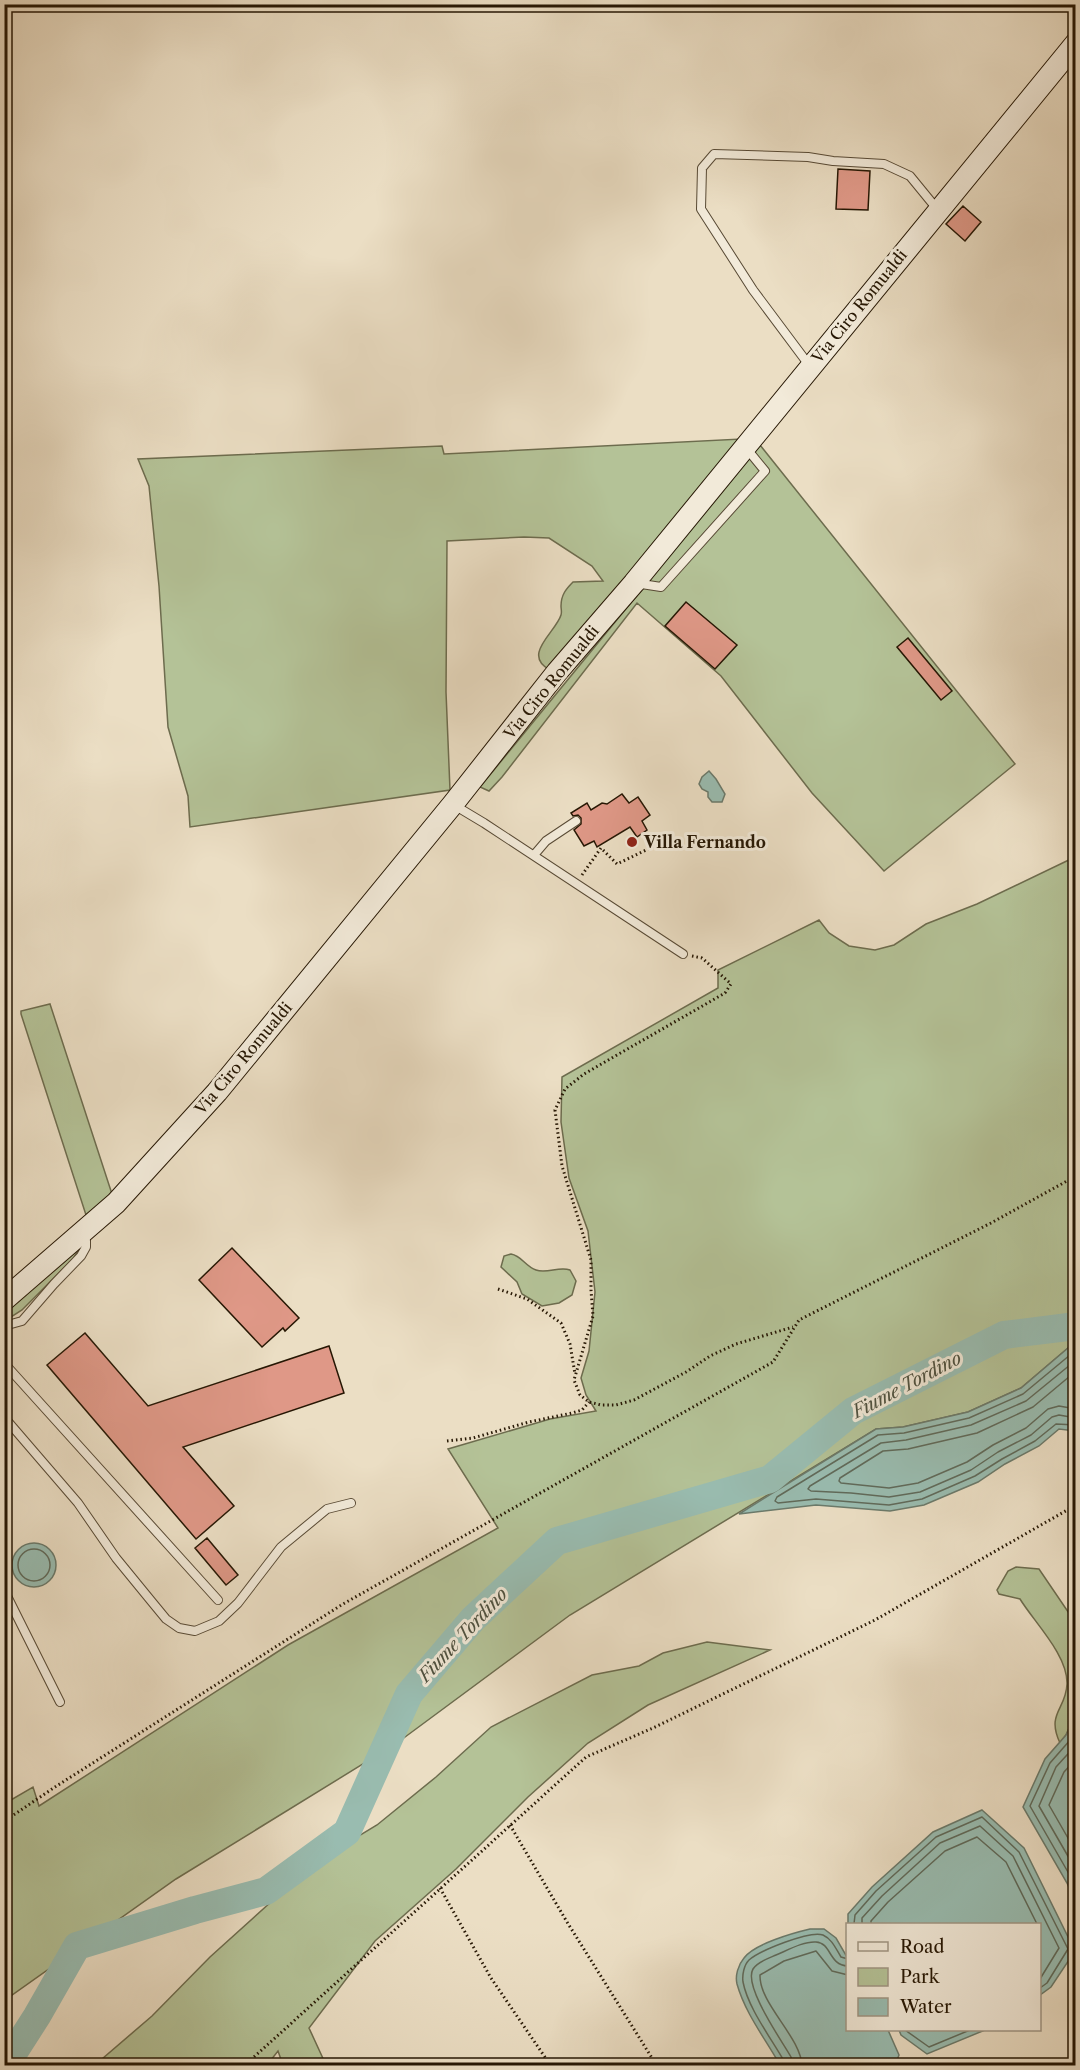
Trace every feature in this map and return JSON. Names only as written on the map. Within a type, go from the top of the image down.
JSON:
[{"type":"main road","name":"Via Ciro Romualdi","points":[[4,1300],[116,1203],[217,1092],[453,804],[557,672],[634,583],[1076,43]]},
{"type":"lane","points":[[810,367],[753,291],[701,209],[702,168],[714,154],[808,157],[884,164],[910,176],[938,210]]},
{"type":"lane","points":[[634,583],[661,587],[765,471],[744,447]]},
{"type":"lane","points":[[453,804],[683,954]]},
{"type":"lane","points":[[534,855],[546,841],[576,821]]},
{"type":"lane","points":[[4,1326],[22,1321],[81,1256],[86,1247],[86,1241],[81,1233]]},
{"type":"lane","points":[[4,1363],[218,1600]]},
{"type":"lane","points":[[4,1417],[78,1503],[117,1558],[159,1611],[179,1628],[195,1631],[219,1621],[238,1603],[266,1565],[289,1541],[327,1509],[351,1503]]},
{"type":"lane","points":[[4,1590],[60,1702]]},
{"type":"path","points":[[576,883],[601,848],[617,864],[669,839]]},
{"type":"path","points":[[575,1376],[593,1317],[591,1260],[562,1166],[555,1110],[565,1089],[584,1074],[725,993],[731,984],[702,958],[683,954]]},
{"type":"path","points":[[4,1824],[55,1787],[343,1604],[773,1362],[799,1320],[1076,1176]]},
{"type":"path","points":[[498,1289],[527,1299],[561,1323],[570,1344],[574,1380],[580,1395],[589,1402],[616,1405],[634,1400],[686,1372],[710,1356],[736,1344],[795,1326]]},
{"type":"path","points":[[447,1441],[473,1438],[572,1413],[582,1410],[589,1402]]},
{"type":"path","points":[[244,2066],[586,1756],[653,1728],[875,1620],[1076,1505]]},
{"type":"path","points":[[510,1826],[657,2066]]},
{"type":"path","points":[[440,1888],[491,1978],[551,2066]]},
{"type":"green space","points":[[741,439],[550,670],[542,664],[539,650],[558,622],[563,595],[570,585],[573,582],[603,581],[592,566],[549,538],[447,541],[446,692],[450,790],[190,827],[188,796],[168,727],[159,586],[149,486],[138,459],[442,446],[444,454]]},
{"type":"green space","points":[[760,445],[1015,764],[884,871],[812,793],[721,676],[637,603],[502,777],[489,791],[480,787]]},
{"type":"green space","points":[[1075,857],[1075,1342],[1021,1388],[968,1412],[903,1427],[876,1429],[570,1615],[397,1743],[176,1879],[5,2000],[4,1804],[33,1787],[39,1806],[288,1645],[498,1528],[448,1449],[550,1419],[596,1411],[586,1395],[581,1378],[589,1351],[595,1292],[588,1231],[569,1178],[561,1122],[562,1077],[718,988],[718,970],[819,920],[829,933],[849,946],[875,950],[894,945],[926,924],[977,904]]},
{"type":"green space","points":[[50,1004],[112,1194],[86,1215],[21,1014],[21,1011]]},
{"type":"green space","points":[[79,1249],[73,1259],[22,1310],[8,1319],[5,1318],[6,1310]]},
{"type":"green space","points":[[511,1254],[536,1270],[570,1270],[576,1281],[572,1295],[559,1303],[542,1306],[522,1294],[517,1282],[501,1267],[504,1256]]},
{"type":"green space","points":[[1016,1567],[1039,1569],[1075,1622],[1075,1715],[1060,1743],[1055,1725],[1067,1684],[1062,1662],[1049,1639],[1020,1599],[999,1594],[997,1590],[1008,1571]]},
{"type":"green space","points":[[707,1642],[770,1650],[648,1705],[588,1743],[528,1797],[456,1869],[375,1941],[309,2028],[326,2065],[283,2065],[278,2051],[267,2065],[95,2065],[152,2016],[210,1957],[314,1863],[377,1825],[436,1777],[491,1727],[592,1675],[639,1666],[663,1653]]},
{"type":"water","points":[[709,771],[725,794],[722,802],[712,802],[708,797],[708,792],[699,784],[702,777]]},
{"type":"water","points":[[1075,1342],[1075,1431],[1059,1429],[1039,1446],[978,1482],[924,1505],[890,1511],[816,1505],[739,1514],[876,1429],[903,1427],[968,1412],[1021,1388]]},
{"type":"water","points":[[34,1543],[50,1549],[56,1565],[50,1581],[34,1587],[18,1581],[12,1565],[18,1549]]},
{"type":"water","points":[[1075,1715],[1075,1901],[1023,1807],[1045,1759],[1066,1735]]},
{"type":"water","points":[[982,1810],[1024,1848],[1075,1951],[1051,1987],[1041,1994],[1041,1923],[848,1923],[848,1914],[872,1887],[933,1832]]},
{"type":"water","points":[[810,1929],[824,1929],[836,1938],[846,1955],[846,2031],[888,2031],[899,2055],[895,2065],[780,2065],[745,2005],[736,1978],[740,1964],[749,1953],[794,1933]]},
{"type":"water","points":[[899,2031],[983,2031],[927,2054],[901,2035]]},
{"type":"building","points":[[838,169],[870,171],[868,210],[836,209]]},
{"type":"building","points":[[963,206],[981,222],[965,241],[946,224]]},
{"type":"building","points":[[686,602],[737,645],[715,669],[665,626]]},
{"type":"building","points":[[908,638],[952,691],[941,700],[897,647]]},
{"type":"building","points":[[622,794],[629,803],[638,797],[650,815],[642,821],[647,830],[637,837],[630,827],[597,847],[594,841],[584,846],[574,830],[581,824],[581,818],[571,813],[587,803],[591,810],[602,803],[607,804]]},
{"type":"building","points":[[232,1248],[299,1318],[285,1331],[283,1328],[262,1347],[199,1280]]},
{"type":"building","points":[[85,1333],[148,1406],[329,1346],[344,1393],[183,1447],[234,1506],[196,1539],[47,1365]]},
{"type":"building","points":[[207,1538],[238,1575],[226,1585],[195,1548]]},
{"type":"waterway","name":"Fiume Tordino","points":[[5,2066],[77,1946],[266,1891],[347,1832],[409,1694],[473,1619],[557,1541],[770,1479],[853,1411],[1004,1335],[1076,1326]]},
{"type":"place","name":"Villa Fernando","points":[[632,842]]}]
